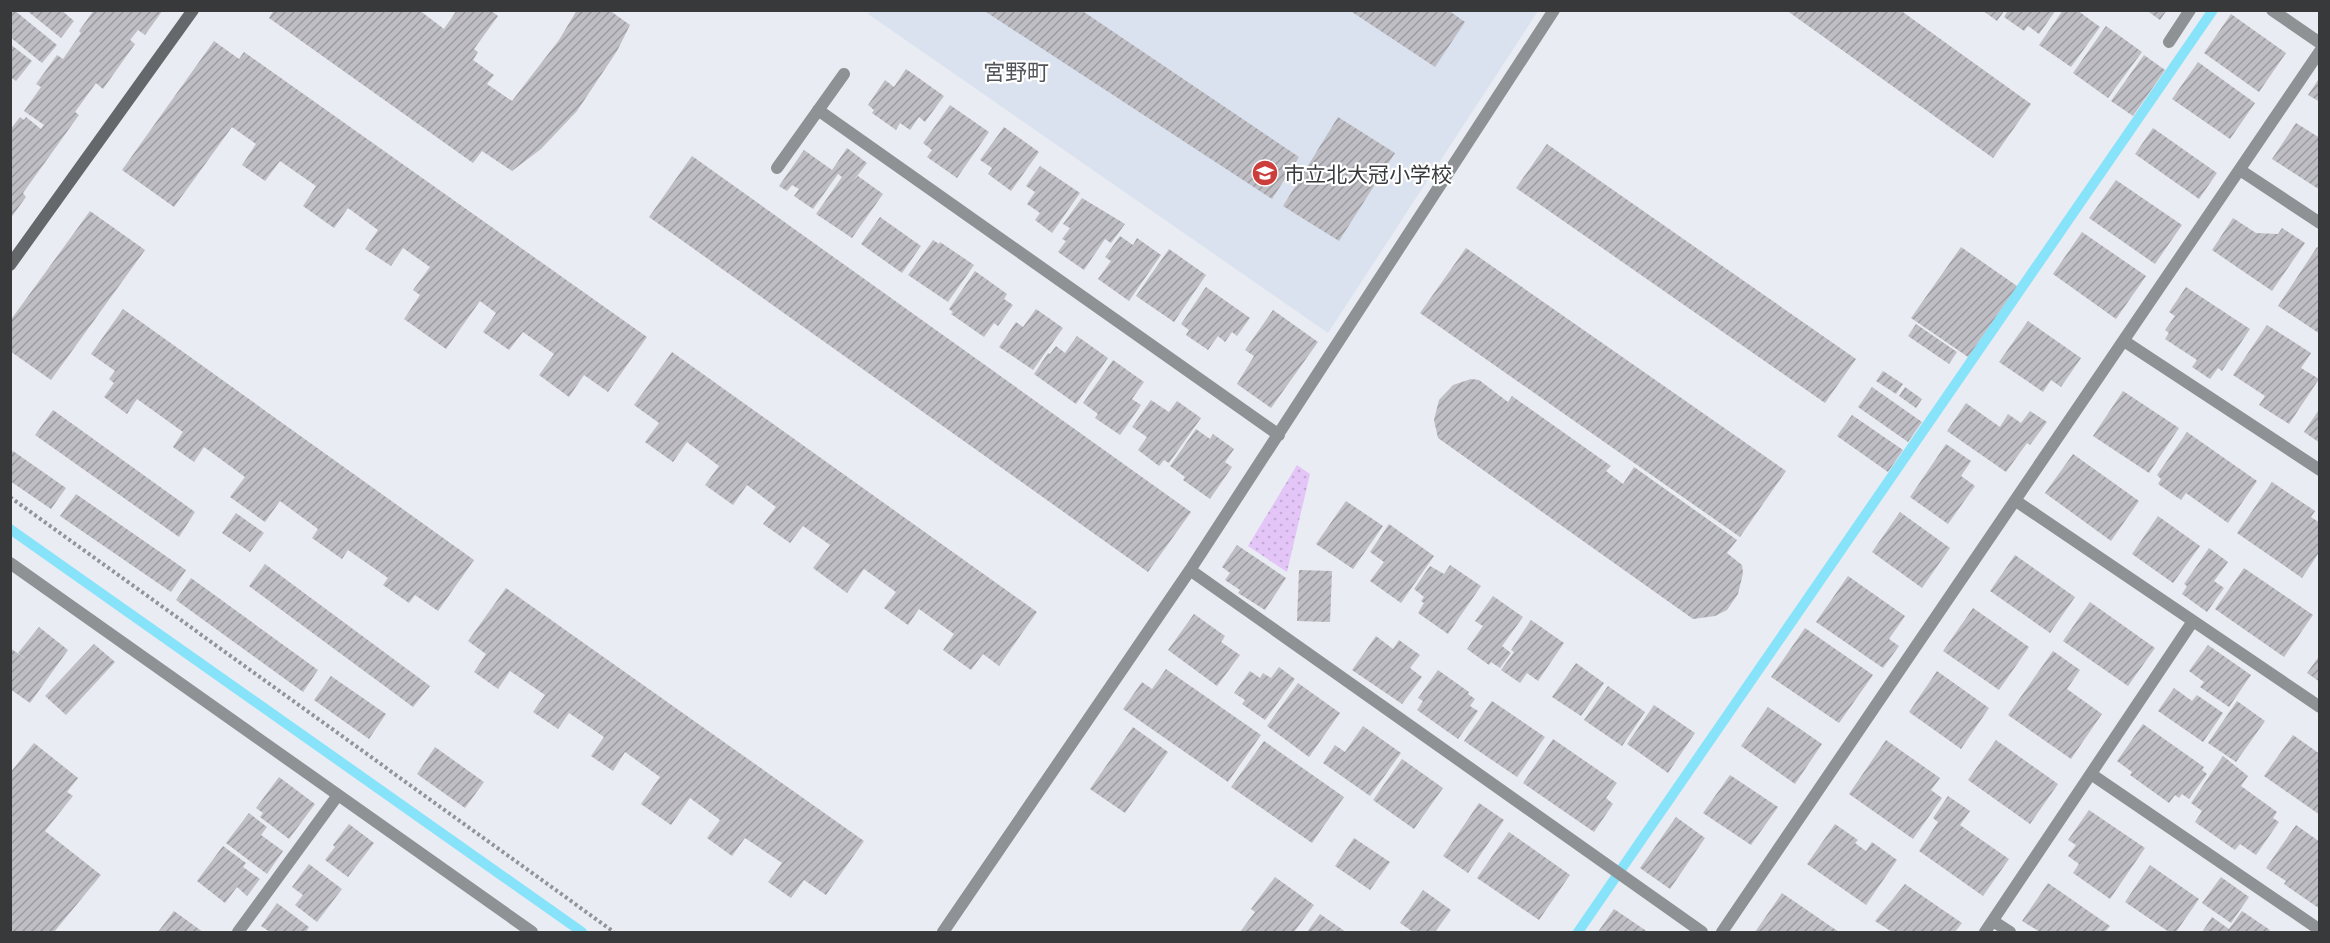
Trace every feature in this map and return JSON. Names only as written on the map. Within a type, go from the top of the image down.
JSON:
[{"type":"street","points":[[10,265],[193,10]]},
{"type":"street","points":[[943,933],[1190,570],[1554,10]]},
{"type":"street","points":[[2169,42],[2190,10]]},
{"type":"street","points":[[2272,10],[2319,43]]},
{"type":"street","points":[[1722,933],[2319,51]]},
{"type":"street","points":[[777,168],[844,74]]},
{"type":"street","points":[[818,110],[1279,435]]},
{"type":"street","points":[[2240,170],[2319,223]]},
{"type":"street","points":[[2124,341],[2319,470]]},
{"type":"street","points":[[2016,501],[2319,707]]},
{"type":"street","points":[[14,570],[338,795],[531,933]]},
{"type":"street","points":[[1190,570],[1702,933]]},
{"type":"street","points":[[1985,933],[2193,621]]},
{"type":"street","points":[[2091,774],[2319,930]]},
{"type":"street","points":[[238,933],[338,795]]},
{"type":"street","points":[[1993,921],[2010,933]]},
{"type":"path","points":[[10,497],[614,933]]},
{"type":"shaded area","name":"市立北大冠小学校","points":[[871,10],[1538,11],[1328,333],[868,14]]},
{"type":"shaded area","points":[[1297,465],[1310,474],[1287,572],[1248,546]]},
{"type":"building","points":[[14,10],[57,45],[42,63],[10,37],[10,14]]},
{"type":"building","points":[[26,10],[61,10],[74,21],[61,38]]},
{"type":"building","points":[[94,10],[163,10],[145,35],[138,30],[130,40],[135,44],[103,89],[96,83],[75,112],[79,115],[23,193],[26,197],[10,219],[10,130],[20,117],[24,120],[26,117],[41,129],[44,125],[24,111],[41,87],[36,84],[57,55],[63,59]]},
{"type":"building","points":[[274,10],[419,10],[444,29],[457,10],[490,10],[498,16],[474,49],[478,52],[473,60],[494,75],[487,84],[512,101],[559,40],[577,10],[609,10],[630,25],[617,51],[577,111],[541,149],[512,171],[482,151],[473,163],[269,18]]},
{"type":"building","points":[[983,10],[1081,10],[1299,157],[1272,199]]},
{"type":"building","points":[[1349,10],[1448,10],[1465,22],[1435,67]]},
{"type":"building","points":[[1786,10],[1900,10],[2031,104],[1993,158]]},
{"type":"building","points":[[1982,10],[2005,10],[1997,21]]},
{"type":"building","points":[[2008,10],[2056,10],[2039,34],[2028,26],[2024,31],[2004,17]]},
{"type":"building","points":[[2063,10],[2077,10],[2100,27],[2071,67],[2039,45]]},
{"type":"building","points":[[2146,10],[2167,10],[2160,20]]},
{"type":"building","points":[[2231,14],[2286,53],[2259,92],[2204,53]]},
{"type":"building","points":[[2106,26],[2142,52],[2108,98],[2073,73]]},
{"type":"building","points":[[214,41],[239,59],[244,52],[647,337],[608,392],[584,375],[569,397],[539,375],[554,354],[523,332],[509,350],[483,332],[496,313],[480,301],[446,349],[404,319],[420,295],[413,290],[430,267],[403,248],[391,266],[365,249],[378,230],[348,208],[334,228],[303,206],[316,186],[280,161],[265,181],[242,165],[256,144],[232,127],[174,207],[122,170]]},
{"type":"building","points":[[10,44],[32,61],[16,81],[10,77]]},
{"type":"building","points":[[2144,55],[2165,70],[2133,116],[2111,101]]},
{"type":"building","points":[[2198,62],[2255,103],[2230,139],[2172,99]]},
{"type":"building","points":[[906,69],[944,96],[925,122],[919,117],[910,130],[900,123],[896,130],[872,113],[874,110],[868,105],[885,80],[894,87]]},
{"type":"building","points":[[2320,77],[2320,102],[2308,95]]},
{"type":"building","points":[[950,105],[989,132],[957,178],[927,157],[932,150],[923,143]]},
{"type":"building","points":[[1338,117],[1395,153],[1339,241],[1283,206]]},
{"type":"building","points":[[2296,123],[2320,138],[2320,190],[2272,159]]},
{"type":"building","points":[[1004,127],[1039,152],[1011,191],[988,174],[992,168],[980,160]]},
{"type":"building","points":[[2153,128],[2217,173],[2199,199],[2135,154]]},
{"type":"building","points":[[1547,144],[1856,359],[1825,403],[1516,188]]},
{"type":"building","points":[[847,148],[867,163],[851,184],[858,176],[883,194],[852,238],[816,214],[842,177],[838,174],[813,209],[794,196],[799,189],[792,185],[787,191],[779,186],[804,150],[832,170]]},
{"type":"building","points":[[692,156],[1191,512],[1148,572],[649,217]]},
{"type":"building","points":[[1040,166],[1080,193],[1052,233],[1035,220],[1040,213],[1027,204],[1035,192],[1026,186]]},
{"type":"building","points":[[2116,180],[2182,225],[2155,264],[2089,218]]},
{"type":"building","points":[[1082,198],[1125,224],[1111,243],[1105,239],[1084,270],[1058,252],[1066,241],[1062,239],[1070,228],[1063,224]]},
{"type":"building","points":[[90,211],[145,250],[51,380],[10,351],[10,321]]},
{"type":"building","points":[[880,217],[921,246],[902,273],[861,244]]},
{"type":"building","points":[[2233,218],[2256,233],[2278,234],[2282,228],[2305,243],[2272,291],[2212,250]]},
{"type":"building","points":[[2082,232],[2146,276],[2116,319],[2053,274]]},
{"type":"building","points":[[1120,236],[1133,245],[1137,238],[1161,255],[1129,301],[1098,279],[1111,261],[1105,257]]},
{"type":"building","points":[[933,240],[939,244],[940,242],[974,265],[948,302],[908,275]]},
{"type":"building","points":[[1961,247],[2017,286],[1968,357],[1911,318]]},
{"type":"building","points":[[2317,247],[2320,249],[2320,334],[2278,306]]},
{"type":"building","points":[[1466,248],[1786,471],[1740,537],[1420,313]]},
{"type":"building","points":[[1169,249],[1206,275],[1174,322],[1136,296]]},
{"type":"building","points":[[975,271],[1007,294],[1004,299],[1013,305],[998,326],[994,323],[984,337],[951,314],[953,312],[949,309]]},
{"type":"building","points":[[1206,287],[1250,318],[1237,336],[1232,332],[1225,342],[1218,336],[1208,350],[1186,335],[1189,330],[1181,324]]},
{"type":"building","points":[[2186,287],[2250,329],[2222,371],[2218,368],[2210,379],[2192,367],[2197,360],[2165,339],[2169,333],[2165,330],[2175,316],[2169,312]]},
{"type":"building","points":[[123,309],[474,560],[438,611],[415,595],[409,603],[383,585],[388,578],[348,550],[342,559],[312,538],[318,529],[280,501],[265,522],[230,497],[245,477],[204,447],[194,462],[173,447],[183,432],[137,399],[127,414],[104,397],[114,383],[109,379],[115,371],[91,354]]},
{"type":"building","points":[[1036,309],[1063,328],[1033,370],[999,347],[1016,322],[1023,327]]},
{"type":"building","points":[[1273,310],[1318,342],[1271,408],[1237,384],[1254,356],[1245,350]]},
{"type":"building","points":[[2028,321],[2081,358],[2061,387],[2051,380],[2043,392],[1999,362]]},
{"type":"building","points":[[1916,324],[1957,352],[1949,364],[1908,336]]},
{"type":"building","points":[[2267,325],[2311,353],[2301,368],[2319,379],[2289,424],[2259,405],[2265,396],[2233,375]]},
{"type":"building","points":[[1077,336],[1108,358],[1076,404],[1034,374],[1048,353],[1050,354],[1056,346],[1065,353]]},
{"type":"building","points":[[672,352],[1037,612],[999,666],[983,654],[971,670],[943,650],[954,634],[919,609],[908,625],[884,608],[896,592],[864,569],[847,593],[813,568],[830,545],[803,526],[790,543],[763,524],[776,507],[747,485],[733,505],[705,485],[719,466],[687,442],[673,462],[645,442],[659,423],[634,405]]},
{"type":"building","points":[[1113,360],[1144,382],[1132,399],[1141,405],[1120,435],[1095,418],[1098,414],[1083,403]]},
{"type":"building","points":[[1883,371],[1903,384],[1896,394],[1876,381]]},
{"type":"building","points":[[1471,379],[1479,380],[1508,402],[1512,396],[1611,466],[1606,471],[1623,484],[1634,467],[1737,540],[1727,553],[1742,565],[1743,573],[1738,594],[1727,610],[1715,616],[1693,619],[1438,438],[1434,420],[1439,400],[1453,385]]},
{"type":"building","points":[[1872,387],[1922,422],[1908,442],[1858,407]]},
{"type":"building","points":[[1905,387],[1922,399],[1916,408],[1899,396]]},
{"type":"building","points":[[2123,391],[2179,428],[2149,473],[2093,436]]},
{"type":"building","points":[[1151,400],[1169,412],[1177,401],[1201,418],[1169,463],[1164,460],[1159,466],[1138,450],[1147,437],[1132,427]]},
{"type":"building","points":[[1966,403],[2000,427],[2008,414],[2021,423],[2030,411],[2047,422],[2030,445],[2027,443],[2006,472],[1947,431]]},
{"type":"building","points":[[2320,408],[2320,443],[2304,432]]},
{"type":"building","points":[[53,410],[195,512],[179,537],[35,435]]},
{"type":"building","points":[[1852,415],[1903,450],[1888,472],[1837,436]]},
{"type":"building","points":[[1196,429],[1210,439],[1213,434],[1234,449],[1225,462],[1232,467],[1210,499],[1183,480],[1185,477],[1170,466]]},
{"type":"building","points":[[2187,432],[2257,481],[2228,523],[2186,493],[2181,500],[2158,484],[2161,479],[2157,475]]},
{"type":"building","points":[[1946,444],[1971,461],[1961,476],[1975,486],[1948,524],[1910,497]]},
{"type":"building","points":[[13,451],[66,488],[51,509],[10,481],[10,454]]},
{"type":"building","points":[[2073,454],[2139,501],[2111,541],[2045,493]]},
{"type":"building","points":[[2272,482],[2315,511],[2311,517],[2320,523],[2320,551],[2302,578],[2237,533]]},
{"type":"building","points":[[76,494],[186,570],[171,592],[60,516]]},
{"type":"building","points":[[1346,501],[1383,526],[1353,569],[1316,544]]},
{"type":"building","points":[[1900,512],[1950,548],[1922,588],[1872,552]]},
{"type":"building","points":[[236,513],[264,533],[250,552],[222,533]]},
{"type":"building","points":[[2158,516],[2200,546],[2173,583],[2132,554]]},
{"type":"building","points":[[1389,524],[1434,556],[1401,603],[1370,581],[1384,562],[1370,552]]},
{"type":"building","points":[[1237,545],[1286,578],[1265,610],[1238,593],[1240,590],[1225,580],[1230,573],[1222,567]]},
{"type":"building","points":[[2209,548],[2228,562],[2214,581],[2224,588],[2207,612],[2182,594],[2187,586],[2184,584]]},
{"type":"building","points":[[2015,555],[2075,597],[2050,633],[1990,591]]},
{"type":"building","points":[[265,564],[430,686],[413,707],[249,586]]},
{"type":"building","points":[[1450,565],[1481,586],[1448,634],[1418,613],[1424,603],[1421,601],[1424,597],[1414,589],[1430,566],[1444,574]]},
{"type":"building","points":[[2244,568],[2313,615],[2284,657],[2215,609]]},
{"type":"building","points":[[1299,570],[1332,571],[1330,622],[1297,621]]},
{"type":"building","points":[[1848,576],[1905,616],[1889,639],[1899,646],[1883,668],[1816,622]]},
{"type":"building","points":[[191,578],[318,670],[303,692],[176,600]]},
{"type":"building","points":[[506,588],[864,841],[826,895],[804,880],[791,898],[768,882],[782,863],[745,838],[732,856],[707,838],[720,820],[690,798],[671,825],[641,804],[660,777],[625,752],[613,771],[591,756],[604,737],[569,713],[558,729],[533,712],[545,695],[510,671],[498,689],[474,672],[486,654],[468,641]]},
{"type":"building","points":[[1493,596],[1523,617],[1502,646],[1511,653],[1500,668],[1491,662],[1489,665],[1467,649],[1483,626],[1475,621]]},
{"type":"building","points":[[2090,602],[2155,648],[2128,686],[2063,641]]},
{"type":"building","points":[[1973,608],[2029,647],[1999,690],[1943,651]]},
{"type":"building","points":[[1194,614],[1225,636],[1221,642],[1240,655],[1217,686],[1168,650]]},
{"type":"building","points":[[1531,620],[1564,643],[1538,681],[1527,673],[1520,683],[1501,670],[1514,652],[1511,650]]},
{"type":"building","points":[[39,627],[68,650],[30,703],[10,689],[10,648],[30,662],[18,653]]},
{"type":"building","points":[[1805,628],[1873,675],[1839,723],[1771,677]]},
{"type":"building","points":[[1376,636],[1393,649],[1399,640],[1420,655],[1410,668],[1422,677],[1402,704],[1352,670]]},
{"type":"building","points":[[94,644],[115,662],[66,715],[45,696]]},
{"type":"building","points":[[2208,645],[2251,675],[2229,707],[2200,687],[2204,682],[2189,671]]},
{"type":"building","points":[[2053,651],[2080,670],[2067,689],[2102,714],[2071,759],[2008,715]]},
{"type":"building","points":[[2320,655],[2320,682],[2307,673]]},
{"type":"building","points":[[1576,663],[1604,683],[1581,716],[1552,697]]},
{"type":"building","points":[[1279,667],[1295,679],[1265,720],[1242,704],[1245,700],[1234,693],[1250,671],[1260,678],[1263,673],[1271,678]]},
{"type":"building","points":[[1166,669],[1261,735],[1228,782],[1123,709],[1142,682],[1152,689]]},
{"type":"building","points":[[1438,670],[1469,692],[1468,694],[1475,699],[1470,706],[1478,711],[1458,739],[1417,710],[1423,701],[1418,698]]},
{"type":"building","points":[[1937,671],[1989,708],[1961,749],[1909,712]]},
{"type":"building","points":[[331,676],[386,714],[369,739],[314,700]]},
{"type":"building","points":[[1298,683],[1340,713],[1309,757],[1267,726]]},
{"type":"building","points":[[1608,686],[1645,712],[1622,746],[1584,720]]},
{"type":"building","points":[[2174,688],[2192,701],[2197,695],[2223,713],[2203,742],[2158,711]]},
{"type":"building","points":[[1492,701],[1545,737],[1517,777],[1464,741]]},
{"type":"building","points":[[2237,701],[2265,721],[2236,762],[2208,743]]},
{"type":"building","points":[[1654,705],[1695,733],[1668,773],[1627,744]]},
{"type":"building","points":[[1768,707],[1822,744],[1795,784],[1741,746]]},
{"type":"building","points":[[2143,724],[2204,767],[2202,770],[2207,774],[2189,799],[2182,794],[2179,798],[2175,795],[2169,803],[2130,775],[2132,772],[2117,761]]},
{"type":"building","points":[[1363,726],[1401,753],[1370,796],[1323,763],[1335,745],[1345,752]]},
{"type":"building","points":[[1133,727],[1168,752],[1125,813],[1090,789]]},
{"type":"building","points":[[2293,735],[2320,754],[2320,815],[2264,776]]},
{"type":"building","points":[[1553,739],[1617,783],[1606,798],[1613,804],[1594,832],[1523,783]]},
{"type":"building","points":[[1886,740],[1940,778],[1931,790],[1942,798],[1913,839],[1849,794]]},
{"type":"building","points":[[1996,740],[2058,784],[2030,824],[1968,780]]},
{"type":"building","points":[[1264,741],[1344,797],[1312,843],[1231,787]]},
{"type":"building","points":[[34,743],[78,778],[67,792],[73,796],[45,831],[101,875],[54,932],[10,932],[10,773]]},
{"type":"building","points":[[435,747],[484,782],[465,808],[417,774]]},
{"type":"building","points":[[2223,756],[2248,776],[2241,786],[2277,812],[2273,818],[2279,822],[2256,855],[2240,844],[2235,850],[2195,822],[2202,811],[2191,803]]},
{"type":"building","points":[[1402,759],[1443,788],[1414,829],[1373,800]]},
{"type":"building","points":[[1730,775],[1778,807],[1751,845],[1703,813]]},
{"type":"building","points":[[279,777],[315,804],[289,839],[260,817],[263,813],[256,808]]},
{"type":"building","points":[[1948,796],[1970,811],[1960,825],[2009,859],[1983,896],[1919,851],[1938,822],[1933,818]]},
{"type":"building","points":[[1479,803],[1504,820],[1468,873],[1443,856]]},
{"type":"building","points":[[2089,810],[2145,848],[2110,899],[2073,873],[2079,864],[2068,856],[2076,845],[2068,840]]},
{"type":"building","points":[[249,813],[267,827],[261,835],[283,851],[267,874],[226,843]]},
{"type":"building","points":[[1676,817],[1705,838],[1670,889],[1640,868]]},
{"type":"building","points":[[349,824],[374,843],[348,877],[325,860]]},
{"type":"building","points":[[1835,824],[1858,840],[1855,843],[1866,851],[1872,842],[1897,860],[1866,905],[1807,864]]},
{"type":"building","points":[[2296,825],[2320,842],[2320,909],[2284,884],[2286,881],[2266,868]]},
{"type":"building","points":[[1509,832],[1570,875],[1539,920],[1477,878]]},
{"type":"building","points":[[1354,838],[1390,862],[1370,890],[1335,866]]},
{"type":"building","points":[[223,846],[246,863],[243,867],[260,879],[247,896],[237,887],[225,903],[197,881]]},
{"type":"building","points":[[309,864],[342,889],[317,922],[295,905],[303,895],[292,887]]},
{"type":"building","points":[[2150,865],[2199,899],[2176,932],[2169,932],[2125,902]]},
{"type":"building","points":[[1275,877],[1314,905],[1294,932],[1240,932],[1255,912],[1251,909]]},
{"type":"building","points":[[2221,877],[2249,897],[2231,923],[2202,903]]},
{"type":"building","points":[[2048,883],[2110,926],[2105,932],[2040,932],[2022,921]]},
{"type":"building","points":[[1905,884],[1962,923],[1955,932],[1892,932],[1875,921]]},
{"type":"building","points":[[1423,890],[1451,910],[1435,932],[1413,932],[1400,923]]},
{"type":"building","points":[[1782,893],[1839,932],[1755,932]]},
{"type":"building","points":[[277,903],[309,927],[306,932],[270,932],[261,926]]},
{"type":"building","points":[[1614,909],[1648,932],[1598,932]]},
{"type":"building","points":[[174,911],[203,932],[158,932]]},
{"type":"building","points":[[2242,911],[2270,930],[2268,932],[2202,932],[2212,917],[2229,929]]},
{"type":"building","points":[[1320,914],[1346,932],[1307,932]]},
{"type":"waterway","points":[[1578,932],[2213,10]]},
{"type":"waterway","points":[[10,529],[582,932]]},
{"type":"place","name":"市立北大冠小学校","points":[[1265,173]]},
{"type":"district","name":"宮野町","points":[[1016,71]]}]
